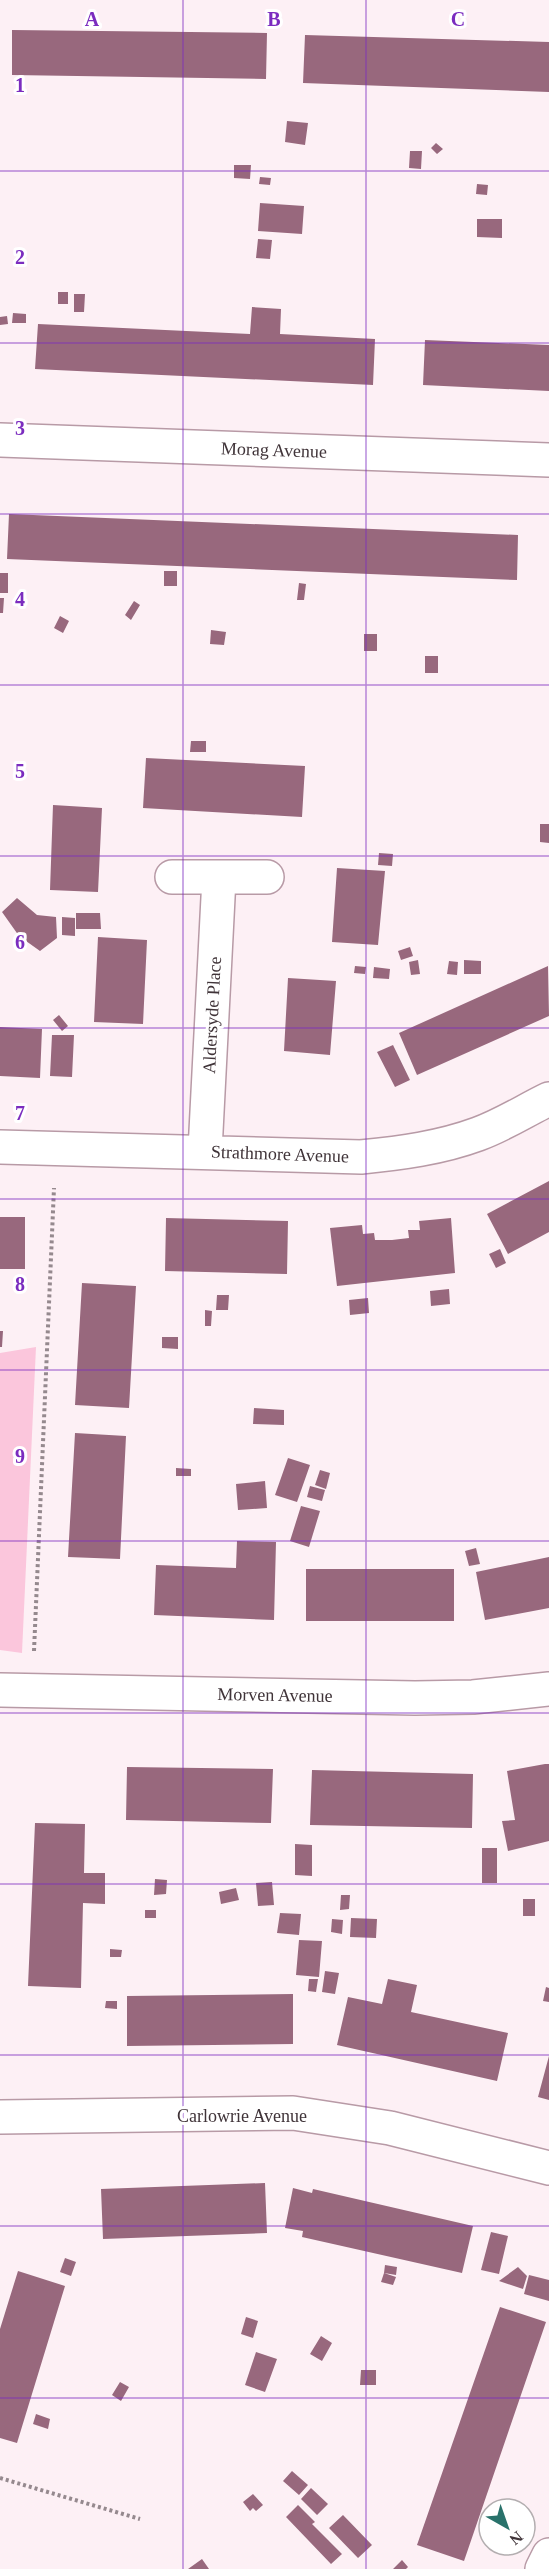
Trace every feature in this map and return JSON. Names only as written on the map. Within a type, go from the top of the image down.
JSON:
[{"type":"street","name":"Morag Avenue","points":[[0,440],[549,460]]},
{"type":"street","points":[[172,877],[267,877]]},
{"type":"street","name":"Aldersyde Place","points":[[205,1151],[219,878]]},
{"type":"street","name":"Strathmore Avenue","points":[[0,1147],[361,1157],[413,1152],[481,1133],[549,1099]]},
{"type":"street","name":"Morven Avenue","points":[[16,1690],[415,1698],[472,1697],[549,1689]]},
{"type":"street","name":"Carlowrie Avenue","points":[[0,2117],[293,2114],[390,2127],[549,2169]]},
{"type":"street","points":[[542,2569],[549,2555]]},
{"type":"path","points":[[16,1690],[55,1148]]},
{"type":"path","points":[[0,2478],[140,2519]]},
{"type":"shaded area","points":[[36,1347],[22,1653],[0,1650],[0,1353]]},
{"type":"building","points":[[12,30],[267,33],[266,79],[12,75]]},
{"type":"building","points":[[305,35],[549,42],[549,92],[303,83]]},
{"type":"building","points":[[287,121],[308,123],[305,145],[285,142]]},
{"type":"building","points":[[436,143],[443,149],[437,154],[431,148]]},
{"type":"building","points":[[410,151],[422,151],[421,169],[409,168]]},
{"type":"building","points":[[234,165],[251,165],[250,179],[234,178]]},
{"type":"building","points":[[260,177],[271,178],[270,185],[259,184]]},
{"type":"building","points":[[477,184],[488,185],[487,195],[476,194]]},
{"type":"building","points":[[260,203],[304,206],[302,234],[258,231]]},
{"type":"building","points":[[477,219],[502,219],[502,238],[477,237]]},
{"type":"building","points":[[258,239],[272,240],[270,259],[256,258]]},
{"type":"building","points":[[58,292],[68,292],[68,304],[58,304]]},
{"type":"building","points":[[74,294],[85,294],[84,312],[74,312]]},
{"type":"building","points":[[252,307],[281,309],[280,334],[375,339],[373,385],[35,369],[38,324],[250,334]]},
{"type":"building","points":[[13,313],[26,314],[26,323],[12,323]]},
{"type":"building","points":[[7,316],[8,324],[0,325],[0,317]]},
{"type":"building","points":[[425,340],[549,345],[549,391],[423,385]]},
{"type":"building","points":[[9,514],[518,535],[517,580],[7,559]]},
{"type":"building","points":[[164,571],[177,571],[177,586],[164,586]]},
{"type":"building","points":[[0,573],[8,573],[8,593],[0,593]]},
{"type":"building","points":[[299,583],[306,584],[304,600],[297,600]]},
{"type":"building","points":[[0,598],[4,598],[3,613],[0,613]]},
{"type":"building","points":[[134,601],[140,605],[131,620],[125,615]]},
{"type":"building","points":[[60,616],[69,621],[63,633],[54,628]]},
{"type":"building","points":[[211,630],[226,632],[224,645],[210,644]]},
{"type":"building","points":[[364,634],[377,634],[377,651],[364,651]]},
{"type":"building","points":[[425,656],[438,656],[438,673],[425,673]]},
{"type":"building","points":[[191,741],[206,741],[206,752],[190,752]]},
{"type":"building","points":[[146,758],[305,766],[302,817],[143,808]]},
{"type":"building","points":[[53,805],[102,808],[98,892],[50,890]]},
{"type":"building","points":[[540,824],[549,824],[549,843],[540,842]]},
{"type":"building","points":[[379,853],[393,854],[392,866],[378,865]]},
{"type":"building","points":[[337,868],[385,871],[378,945],[332,942]]},
{"type":"building","points":[[17,898],[37,915],[56,917],[57,938],[40,951],[19,936],[2,912]]},
{"type":"building","points":[[76,913],[100,913],[101,929],[76,929]]},
{"type":"building","points":[[62,917],[75,918],[75,936],[62,935]]},
{"type":"building","points":[[98,937],[147,940],[143,1024],[94,1022]]},
{"type":"building","points":[[410,947],[413,956],[401,960],[398,951]]},
{"type":"building","points":[[418,960],[420,974],[411,975],[409,962]]},
{"type":"building","points":[[464,960],[481,961],[481,974],[464,974]]},
{"type":"building","points":[[449,961],[458,962],[457,975],[447,974]]},
{"type":"building","points":[[355,966],[366,967],[365,974],[354,973]]},
{"type":"building","points":[[548,966],[549,1016],[417,1075],[399,1033]]},
{"type":"building","points":[[374,967],[390,969],[389,979],[373,978]]},
{"type":"building","points":[[288,978],[336,981],[330,1055],[284,1051]]},
{"type":"building","points":[[59,1015],[68,1026],[62,1031],[53,1020]]},
{"type":"building","points":[[0,1027],[42,1029],[40,1078],[0,1076]]},
{"type":"building","points":[[52,1035],[74,1035],[72,1077],[50,1076]]},
{"type":"building","points":[[393,1045],[410,1080],[395,1087],[377,1052]]},
{"type":"building","points":[[549,1181],[549,1232],[508,1254],[487,1214]]},
{"type":"building","points":[[0,1217],[25,1217],[25,1269],[0,1269]]},
{"type":"building","points":[[166,1218],[288,1221],[287,1274],[165,1271]]},
{"type":"building","points":[[451,1218],[455,1273],[337,1286],[330,1228],[362,1225],[363,1234],[374,1233],[375,1240],[392,1240],[409,1238],[408,1230],[420,1230],[419,1221]]},
{"type":"building","points":[[500,1249],[506,1263],[496,1268],[489,1254]]},
{"type":"building","points":[[82,1283],[136,1286],[129,1408],[75,1405]]},
{"type":"building","points":[[449,1289],[450,1304],[431,1306],[430,1291]]},
{"type":"building","points":[[217,1295],[229,1295],[228,1310],[216,1310]]},
{"type":"building","points":[[368,1298],[369,1313],[350,1315],[349,1300]]},
{"type":"building","points":[[205,1310],[212,1311],[211,1326],[205,1326]]},
{"type":"building","points":[[0,1331],[3,1331],[2,1347],[0,1347]]},
{"type":"building","points":[[162,1337],[178,1337],[178,1349],[162,1348]]},
{"type":"building","points":[[254,1408],[284,1410],[284,1425],[253,1424]]},
{"type":"building","points":[[75,1433],[126,1436],[120,1559],[68,1557]]},
{"type":"building","points":[[288,1458],[310,1465],[297,1502],[275,1495]]},
{"type":"building","points":[[176,1468],[191,1469],[191,1476],[176,1476]]},
{"type":"building","points":[[320,1470],[330,1473],[326,1489],[315,1485]]},
{"type":"building","points":[[265,1481],[267,1508],[238,1510],[236,1484]]},
{"type":"building","points":[[310,1486],[325,1490],[322,1501],[307,1497]]},
{"type":"building","points":[[301,1506],[320,1511],[309,1547],[290,1541]]},
{"type":"building","points":[[237,1541],[276,1542],[274,1620],[154,1615],[156,1565],[236,1568]]},
{"type":"building","points":[[476,1548],[480,1564],[469,1566],[465,1551]]},
{"type":"building","points":[[549,1557],[549,1608],[485,1620],[476,1572]]},
{"type":"building","points":[[306,1569],[454,1569],[454,1621],[306,1621]]},
{"type":"building","points":[[549,1764],[549,1841],[508,1851],[502,1821],[515,1820],[507,1771]]},
{"type":"building","points":[[127,1767],[273,1769],[271,1823],[126,1820]]},
{"type":"building","points":[[312,1770],[473,1774],[472,1828],[310,1825]]},
{"type":"building","points":[[35,1823],[85,1824],[84,1873],[105,1873],[105,1904],[83,1903],[81,1988],[28,1986]]},
{"type":"building","points":[[295,1844],[312,1845],[312,1876],[295,1875]]},
{"type":"building","points":[[482,1848],[497,1848],[497,1883],[482,1883]]},
{"type":"building","points":[[155,1879],[167,1880],[166,1894],[154,1895]]},
{"type":"building","points":[[272,1882],[274,1905],[258,1906],[256,1883]]},
{"type":"building","points":[[236,1888],[239,1900],[221,1904],[219,1892]]},
{"type":"building","points":[[341,1895],[350,1895],[349,1909],[340,1910]]},
{"type":"building","points":[[523,1899],[535,1899],[535,1916],[523,1916]]},
{"type":"building","points":[[145,1910],[156,1910],[156,1918],[145,1918]]},
{"type":"building","points":[[280,1913],[301,1914],[299,1935],[277,1933]]},
{"type":"building","points":[[351,1918],[377,1919],[376,1938],[350,1937]]},
{"type":"building","points":[[332,1919],[343,1920],[342,1934],[331,1932]]},
{"type":"building","points":[[299,1940],[322,1941],[319,1977],[296,1975]]},
{"type":"building","points":[[110,1949],[122,1950],[121,1957],[110,1957]]},
{"type":"building","points":[[325,1971],[339,1973],[335,1994],[322,1992]]},
{"type":"building","points":[[309,1979],[318,1979],[316,1992],[308,1991]]},
{"type":"building","points":[[388,1979],[417,1985],[411,2012],[508,2033],[497,2081],[337,2045],[348,1997],[382,2004]]},
{"type":"building","points":[[546,1987],[549,1988],[549,2002],[543,2001]]},
{"type":"building","points":[[293,1994],[293,2044],[127,2046],[127,1996]]},
{"type":"building","points":[[106,2001],[117,2001],[117,2009],[105,2008]]},
{"type":"building","points":[[549,2056],[549,2100],[538,2097]]},
{"type":"building","points":[[265,2183],[267,2233],[103,2239],[101,2189]]},
{"type":"building","points":[[293,2188],[312,2193],[313,2189],[473,2226],[462,2273],[302,2237],[303,2231],[285,2228]]},
{"type":"building","points":[[491,2232],[508,2236],[499,2274],[481,2270]]},
{"type":"building","points":[[65,2258],[76,2262],[71,2276],[60,2272]]},
{"type":"building","points":[[385,2265],[397,2267],[396,2275],[384,2273]]},
{"type":"building","points":[[518,2267],[527,2276],[523,2289],[499,2281]]},
{"type":"building","points":[[18,2271],[65,2286],[17,2443],[0,2438],[0,2329]]},
{"type":"building","points":[[384,2273],[396,2277],[393,2285],[381,2282]]},
{"type":"building","points":[[529,2275],[549,2280],[549,2301],[524,2294]]},
{"type":"building","points":[[500,2307],[546,2322],[486,2497],[477,2497],[477,2523],[464,2561],[417,2545]]},
{"type":"building","points":[[246,2317],[258,2321],[253,2338],[241,2334]]},
{"type":"building","points":[[321,2336],[332,2343],[322,2361],[310,2354]]},
{"type":"building","points":[[256,2352],[277,2359],[265,2392],[245,2385]]},
{"type":"building","points":[[361,2370],[376,2370],[376,2385],[360,2385]]},
{"type":"building","points":[[120,2382],[129,2387],[121,2401],[112,2395]]},
{"type":"building","points":[[36,2414],[50,2419],[48,2429],[33,2424]]},
{"type":"building","points":[[292,2471],[308,2485],[299,2495],[283,2481]]},
{"type":"building","points":[[311,2488],[328,2504],[317,2515],[301,2499]]},
{"type":"building","points":[[253,2494],[263,2505],[256,2511],[253,2508],[250,2511],[243,2502]]},
{"type":"building","points":[[298,2505],[315,2522],[312,2524],[342,2554],[331,2564],[286,2517]]},
{"type":"building","points":[[343,2515],[372,2545],[358,2558],[329,2528]]},
{"type":"building","points":[[202,2559],[209,2569],[188,2569]]},
{"type":"building","points":[[402,2560],[408,2567],[406,2569],[393,2569]]}]
